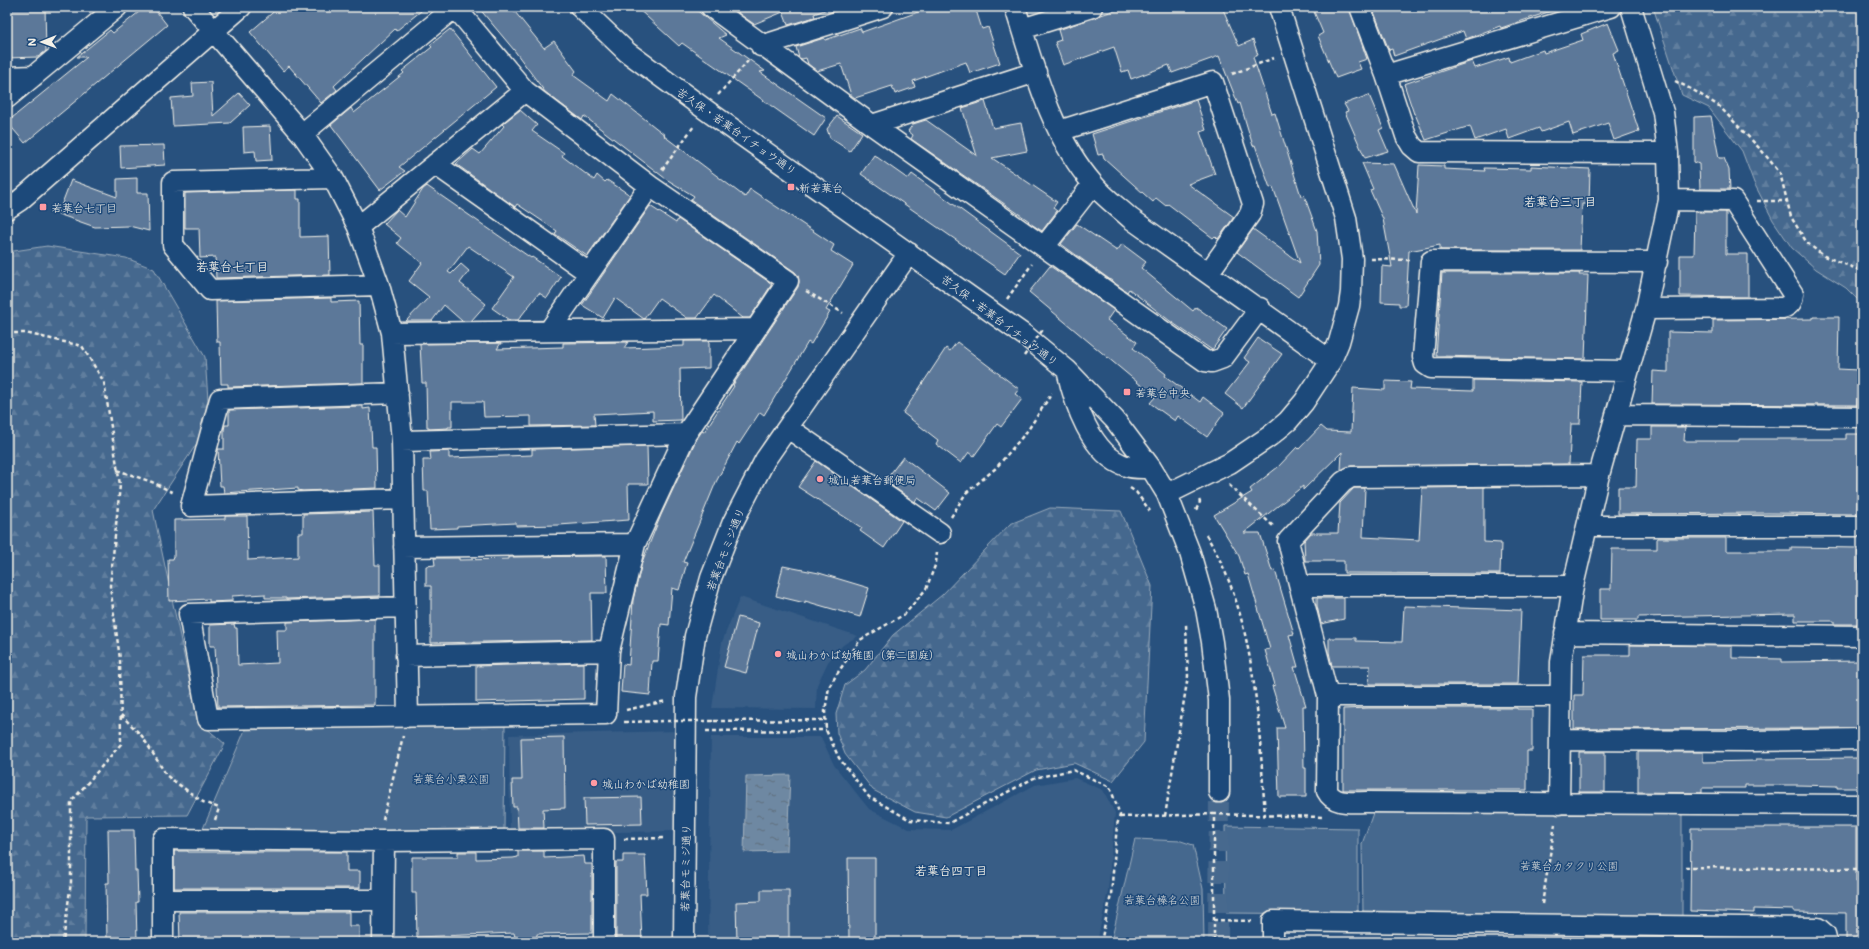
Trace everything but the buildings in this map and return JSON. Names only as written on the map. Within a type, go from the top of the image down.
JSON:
[{"type":"street","points":[[7,98],[117,7]]},
{"type":"street","points":[[193,7],[302,134],[333,178],[358,227],[379,285],[392,333],[402,441],[404,607],[408,717]]},
{"type":"street","points":[[7,209],[19,201],[241,7]]},
{"type":"street","points":[[302,134],[455,7],[525,91],[650,186],[788,281],[686,434],[635,544],[609,651],[606,714],[208,719],[189,614],[404,607]]},
{"type":"street","name":"苦久保・若葉台イチョウ通り","points":[[580,7],[627,52],[706,110],[996,314],[1047,352],[1068,370],[1115,420],[1168,494],[1190,553],[1206,609],[1212,642],[1219,700],[1219,792]]},
{"type":"street","points":[[711,7],[761,46],[1205,361],[1212,362],[1223,358],[1260,308]]},
{"type":"street","points":[[761,46],[883,7]]},
{"type":"street","points":[[1015,7],[1036,72],[1059,131],[1074,159],[1093,184],[1111,203],[1130,218],[1260,308],[1331,361]]},
{"type":"street","points":[[1022,29],[1092,7]]},
{"type":"street","points":[[1168,494],[1230,463],[1270,436],[1288,421],[1304,402],[1331,361],[1339,342],[1348,306],[1351,292],[1352,259],[1346,218],[1279,7]]},
{"type":"street","points":[[1360,7],[1386,75],[1406,136],[1412,146],[1419,152],[1668,153]]},
{"type":"street","points":[[1386,75],[1611,7]]},
{"type":"street","points":[[1559,804],[1559,696],[1561,662],[1573,586],[1599,475],[1646,309],[1669,200],[1668,153],[1663,112],[1631,7]]},
{"type":"street","points":[[872,125],[1036,72]]},
{"type":"street","points":[[7,77],[34,76]]},
{"type":"street","points":[[1059,131],[1213,82],[1253,204],[1250,214],[1209,272]]},
{"type":"street","points":[[358,227],[525,91]]},
{"type":"street","points":[[435,164],[589,273]]},
{"type":"street","points":[[333,178],[172,182],[173,245],[210,290],[379,285]]},
{"type":"street","points":[[1044,247],[1093,184]]},
{"type":"street","points":[[548,331],[650,186]]},
{"type":"street","points":[[1646,309],[1783,308],[1788,306],[1792,301],[1793,294],[1733,201],[1669,200]]},
{"type":"street","name":"若葉台モミジ通り","points":[[684,942],[686,697],[695,636],[711,578],[733,522],[765,460],[909,253]]},
{"type":"street","points":[[1628,371],[1431,368],[1425,364],[1422,357],[1431,261],[1657,262]]},
{"type":"street","points":[[392,333],[755,329]]},
{"type":"street","points":[[1068,370],[1072,393],[1079,412],[1087,428],[1098,444],[1118,463],[1136,468],[1150,468]]},
{"type":"street","points":[[398,393],[220,399],[191,506],[402,499]]},
{"type":"street","points":[[1616,415],[1862,417]]},
{"type":"street","points":[[788,428],[940,532]]},
{"type":"street","points":[[402,441],[686,434]]},
{"type":"street","points":[[1599,475],[1351,477],[1343,482],[1288,541],[1328,696],[1327,791],[1331,798],[1337,801],[1559,804],[1862,805]]},
{"type":"street","points":[[1588,526],[1862,526]]},
{"type":"street","points":[[404,547],[635,544]]},
{"type":"street","points":[[1300,586],[1573,586]]},
{"type":"street","points":[[1565,633],[1862,636]]},
{"type":"street","points":[[406,656],[609,651]]},
{"type":"street","points":[[1328,696],[1559,696]]},
{"type":"street","points":[[1560,740],[1751,741],[1862,739]]},
{"type":"street","points":[[163,942],[163,839],[384,841],[604,839],[604,942]]},
{"type":"street","points":[[383,942],[384,841]]},
{"type":"street","points":[[163,900],[383,900]]},
{"type":"street","points":[[1273,942],[1273,921],[1541,934],[1818,928],[1825,934],[1827,942]]},
{"type":"path","points":[[650,186],[706,110],[761,46]]},
{"type":"path","points":[[1213,82],[1293,51]]},
{"type":"path","points":[[1652,78],[1670,78],[1719,106],[1762,151],[1780,173],[1791,217],[1807,243],[1824,256],[1862,271]]},
{"type":"path","points":[[996,314],[1044,247]]},
{"type":"path","points":[[1352,259],[1431,261]]},
{"type":"path","points":[[788,281],[860,324]]},
{"type":"path","points":[[1024,356],[1044,328]]},
{"type":"path","points":[[7,333],[25,333],[82,346],[104,382],[120,485],[110,586],[120,659],[121,744],[71,802],[71,882],[63,942]]},
{"type":"path","points":[[118,470],[152,482],[179,496],[191,506]]},
{"type":"path","points":[[1228,484],[1288,541]]},
{"type":"path","points":[[1203,529],[1219,556],[1238,612],[1252,667],[1260,731],[1265,816]]},
{"type":"path","points":[[1165,816],[1188,676],[1186,618]]},
{"type":"path","points":[[837,674],[829,688],[825,720],[826,730],[839,758],[869,797],[910,820],[949,823],[1034,778],[1073,770],[1110,787],[1120,817],[1117,825],[1111,895],[1101,942]]},
{"type":"path","points":[[686,697],[606,714],[606,722],[825,720]]},
{"type":"path","points":[[120,715],[142,736],[167,776],[203,802],[219,808],[208,840]]},
{"type":"path","points":[[384,841],[383,820],[408,717]]},
{"type":"path","points":[[686,731],[826,730]]},
{"type":"path","points":[[1541,934],[1543,894],[1559,804]]},
{"type":"path","points":[[1214,814],[1214,942]]},
{"type":"path","points":[[1120,817],[1214,814],[1327,817]]},
{"type":"path","points":[[604,839],[685,838]]},
{"type":"path","points":[[1685,867],[1862,869]]},
{"type":"path","points":[[1214,920],[1273,921]]},
{"type":"shaded area","name":"城山わかば幼稚園（第二園庭）","points":[[740,597],[858,636],[843,645],[828,662],[817,685],[816,709],[712,708],[722,642]]},
{"type":"shaded area","name":"城山わかば幼稚園","points":[[679,731],[677,831],[510,834],[509,735]]},
{"type":"shaded area","points":[[711,737],[821,737],[834,765],[869,809],[909,829],[951,830],[1035,785],[1075,778],[1103,790],[1115,813],[1108,891],[1097,942],[708,942]]},
{"type":"green space","points":[[1653,7],[1862,7],[1862,304],[1846,288],[1816,269],[1792,248],[1773,220],[1754,183],[1742,151],[1709,108],[1682,95]]},
{"type":"green space","points":[[47,246],[126,258],[154,269],[205,357],[208,400],[201,437],[153,510],[198,721],[225,744],[187,815],[86,816],[85,942],[7,942],[7,252]]},
{"type":"green space","points":[[1050,508],[1121,511],[1152,586],[1144,742],[1113,781],[1074,763],[1036,770],[946,817],[915,812],[873,790],[845,754],[837,733],[836,714],[845,685],[865,670],[893,635],[942,595],[1010,524]]},
{"type":"green space","name":"若葉台小栗公園","points":[[505,723],[504,831],[202,831],[245,730]]},
{"type":"green space","name":"若葉台カタクリ公園","points":[[1373,813],[1682,814],[1682,919],[1363,913],[1362,844]]},
{"type":"green space","points":[[1225,826],[1358,828],[1358,914],[1226,913]]},
{"type":"green space","name":"若葉台榛名公園","points":[[1135,839],[1181,841],[1193,845],[1203,889],[1204,942],[1111,942]]},
{"type":"water","points":[[790,775],[787,851],[744,852],[746,776]]},
{"type":"tunnel","points":[[1218,942],[1219,792]]},
{"type":"place","name":"新若葉台","points":[[791,187]]},
{"type":"place","name":"若葉台七丁目","points":[[43,207]]},
{"type":"place","name":"若葉台中央","points":[[1127,392]]},
{"type":"place","name":"城山若葉台郵便局","points":[[820,479]]},
{"type":"place","name":"城山わかば幼稚園（第二園庭）","points":[[778,654]]},
{"type":"place","name":"城山わかば幼稚園","points":[[594,783]]},
{"type":"district","name":"若葉台三丁目","points":[[1560,201]]},
{"type":"district","name":"若葉台七丁目","points":[[232,266]]},
{"type":"district","name":"若葉台四丁目","points":[[951,870]]}]
